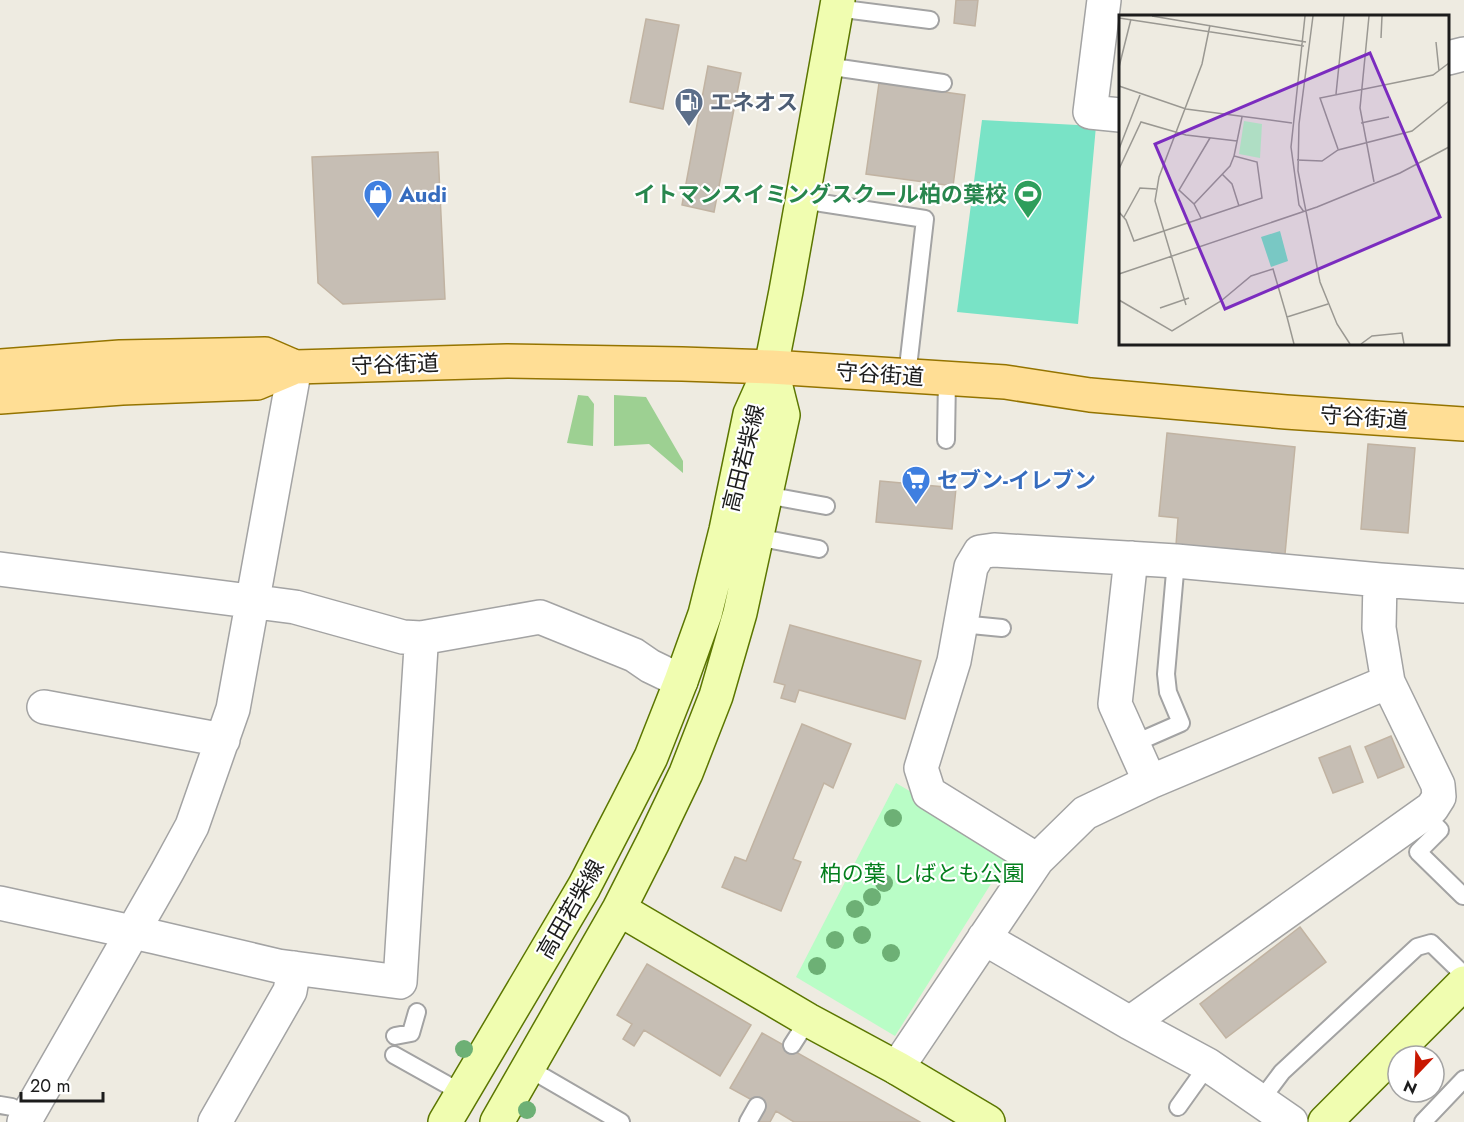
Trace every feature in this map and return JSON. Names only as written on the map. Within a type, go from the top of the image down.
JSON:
[{"type":"main road","name":"守谷街道","points":[[0,366],[120,357],[265,354],[295,367]]},
{"type":"main road","name":"守谷街道","points":[[0,398],[122,388],[257,382],[295,367],[507,362],[682,364],[771,367],[1005,382],[1102,396],[1464,424]]},
{"type":"street","points":[[1104,0],[1090,112],[1119,115]]},
{"type":"street","points":[[771,367],[837,4]]},
{"type":"street","points":[[1449,58],[1464,54]]},
{"type":"street","points":[[16,1115],[132,932],[192,826],[233,709],[295,367]]},
{"type":"street","name":"高田若柴線","points":[[497,1122],[618,909],[653,842],[686,773],[716,696],[740,613],[783,415],[771,367]]},
{"type":"street","name":"高田若柴線","points":[[446,1122],[584,887],[651,757],[705,614],[726,530],[750,414],[771,367]]},
{"type":"street","points":[[1037,860],[929,794],[921,768],[954,661],[971,567],[980,552],[994,550],[1176,561],[1464,586]]},
{"type":"street","points":[[1131,558],[1116,704],[1150,782]]},
{"type":"street","points":[[0,569],[295,607],[403,636],[421,638],[540,617],[634,655],[650,666],[681,681]]},
{"type":"street","points":[[1130,1023],[1432,808],[1439,797],[1438,785],[1388,682],[1379,628],[1380,580]]},
{"type":"street","points":[[0,903],[294,968],[400,982],[421,647]]},
{"type":"street","points":[[897,1068],[1037,860],[1085,813],[1150,782],[1388,682]]},
{"type":"street","points":[[44,706],[223,740]]},
{"type":"street","points":[[618,909],[800,1032],[897,1068],[988,1122]]},
{"type":"street","points":[[984,938],[1130,1023],[1208,1065],[1291,1122]]},
{"type":"street","points":[[215,1122],[290,991],[294,968]]},
{"type":"street","points":[[1325,1122],[1464,983]]},
{"type":"lane","points":[[837,4],[930,20]]},
{"type":"lane","points":[[826,66],[943,83]]},
{"type":"lane","points":[[802,200],[925,219],[907,376]]},
{"type":"lane","points":[[946,440],[947,378]]},
{"type":"lane","points":[[766,495],[826,506]]},
{"type":"lane","points":[[756,537],[819,549]]},
{"type":"lane","points":[[1132,744],[1181,723],[1168,692],[1166,674],[1176,561]]},
{"type":"lane","points":[[961,624],[1002,628]]},
{"type":"lane","points":[[1426,812],[1440,830],[1418,852],[1464,895]]},
{"type":"lane","points":[[1261,1101],[1282,1072],[1417,948],[1431,943],[1464,975]]},
{"type":"lane","points":[[395,1036],[411,1033],[417,1012]]},
{"type":"lane","points":[[394,1054],[462,1093]]},
{"type":"lane","points":[[1178,1107],[1208,1065]]},
{"type":"lane","points":[[528,1068],[621,1122]]},
{"type":"lane","points":[[1423,1122],[1464,1079]]},
{"type":"lane","points":[[748,1122],[758,1106]]},
{"type":"green space","name":"イトマンスイミングスクール柏の葉校","points":[[982,120],[1096,126],[1078,324],[957,312]]},
{"type":"green space","points":[[578,395],[588,396],[594,404],[593,446],[567,443]]},
{"type":"green space","points":[[614,395],[646,397],[683,461],[683,473],[649,444],[614,446]]},
{"type":"green space","name":"柏の葉 しばとも公園","points":[[896,783],[1003,846],[1006,860],[895,1036],[796,977]]},
{"type":"building","points":[[956,0],[978,0],[975,26],[954,23]]},
{"type":"building","points":[[646,19],[679,25],[663,109],[630,102]]},
{"type":"building","points":[[708,66],[741,73],[714,212],[682,205]]},
{"type":"building","points":[[879,83],[965,95],[953,186],[866,174]]},
{"type":"building","name":"Audi","points":[[438,152],[445,299],[343,304],[318,283],[312,157]]},
{"type":"building","points":[[1167,433],[1295,447],[1285,554],[1176,545],[1178,518],[1159,516]]},
{"type":"building","points":[[1368,444],[1415,448],[1408,533],[1361,529]]},
{"type":"building","name":"セブン-イレブン","points":[[880,481],[956,488],[952,529],[876,522]]},
{"type":"building","points":[[790,625],[921,661],[905,719],[799,690],[795,702],[781,698],[785,685],[774,682]]},
{"type":"building","points":[[802,724],[851,744],[833,788],[824,783],[793,859],[801,862],[781,911],[722,887],[735,857],[746,861]]},
{"type":"building","points":[[1391,736],[1404,767],[1378,778],[1365,747]]},
{"type":"building","points":[[1350,746],[1363,782],[1333,793],[1319,758]]},
{"type":"building","points":[[1300,927],[1326,962],[1226,1038],[1200,1004]]},
{"type":"building","points":[[647,964],[751,1025],[720,1076],[644,1030],[634,1046],[623,1039],[632,1024],[617,1015]]},
{"type":"building","points":[[762,1033],[920,1122],[794,1122],[776,1111],[770,1122],[755,1122],[763,1106],[730,1088]]},
{"type":"place","name":"エネオス","points":[[689,128]]},
{"type":"place","name":"Audi","points":[[378,220]]},
{"type":"place","name":"イトマンスイミングスクール柏の葉校","points":[[1028,220]]},
{"type":"place","name":"セブン-イレブン","points":[[916,506]]}]
